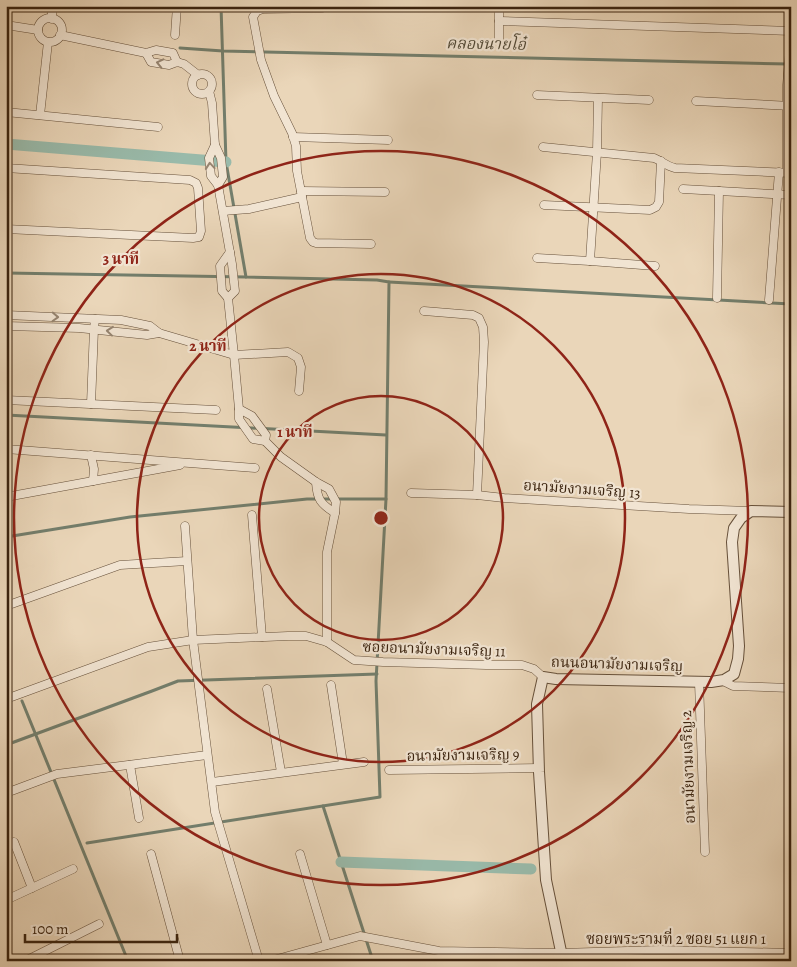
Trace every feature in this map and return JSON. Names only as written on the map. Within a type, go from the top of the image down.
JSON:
[{"type":"street","points":[[52,6],[52,18]]},
{"type":"street","points":[[175,36],[177,6]]},
{"type":"street","points":[[499,41],[500,6]]},
{"type":"street","points":[[769,300],[777,195],[786,173],[791,31],[789,6]]},
{"type":"street","points":[[322,8],[263,9],[257,11],[253,17],[261,60],[274,96],[296,146],[297,171],[310,238],[316,243],[371,244]]},
{"type":"street","points":[[52,18],[60,25],[61,32],[55,40],[48,42],[41,38],[38,30],[40,22],[52,18]]},
{"type":"street","points":[[499,21],[791,31]]},
{"type":"street","points":[[6,25],[38,30]]},
{"type":"street","points":[[60,35],[146,53],[156,50],[173,53],[177,62]]},
{"type":"street","points":[[40,115],[48,42]]},
{"type":"street","points":[[146,53],[151,62],[170,65],[177,62],[209,78],[212,84],[209,91],[212,103],[215,145],[221,158],[223,177],[218,185]]},
{"type":"street","points":[[198,74],[191,84],[194,91],[201,94],[209,91]]},
{"type":"street","points":[[537,95],[650,100]]},
{"type":"street","points":[[590,261],[597,152],[598,98]]},
{"type":"street","points":[[696,101],[789,106]]},
{"type":"street","points":[[6,112],[158,127]]},
{"type":"street","points":[[293,137],[388,140]]},
{"type":"street","points":[[215,145],[209,158],[211,176],[218,185],[227,211],[235,291],[225,294]]},
{"type":"street","points":[[543,147],[654,158],[667,166],[675,168],[786,173]]},
{"type":"street","points":[[544,205],[650,210],[656,207],[659,202],[661,161]]},
{"type":"street","points":[[6,168],[190,180],[196,183],[198,188],[201,231],[199,237],[192,238],[6,229]]},
{"type":"street","points":[[683,189],[791,196]]},
{"type":"street","points":[[717,298],[719,191]]},
{"type":"street","points":[[227,211],[249,208],[302,194],[385,192]]},
{"type":"street","points":[[230,252],[220,266],[234,355],[239,419],[253,439],[266,438]]},
{"type":"street","points":[[537,258],[655,266]]},
{"type":"street","points":[[424,311],[473,315],[479,318],[483,328],[484,351],[477,495]]},
{"type":"street","points":[[6,316],[121,320],[150,326],[159,333],[234,355],[288,352],[298,358],[301,367],[299,391]]},
{"type":"street","points":[[92,404],[95,319]]},
{"type":"street","points":[[6,326],[94,330],[147,335],[159,333]]},
{"type":"street","points":[[6,400],[216,410]]},
{"type":"street","points":[[238,409],[252,416],[266,438],[281,456],[316,482],[329,489],[336,502],[328,552],[327,642]]},
{"type":"street","points":[[6,449],[256,468]]},
{"type":"street","points":[[92,455],[93,481]]},
{"type":"street","points":[[6,497],[189,464]]},
{"type":"street","points":[[316,482],[317,493],[322,505],[335,513]]},
{"type":"street","name":"อนามัยงามเจริญ 13","points":[[411,493],[751,511]]},
{"type":"street","points":[[791,512],[751,511],[741,518],[734,528],[732,542],[739,646],[734,674],[724,680],[733,686],[791,688]]},
{"type":"street","points":[[252,515],[262,637]]},
{"type":"street","points":[[185,526],[193,640],[215,812],[259,961]]},
{"type":"street","points":[[6,606],[120,565],[187,560]]},
{"type":"street","name":"ซอยอนามัยงามเจริญ 11","points":[[6,699],[148,647],[193,640],[262,637],[306,636],[327,642],[354,660],[522,665],[534,669],[543,677]]},
{"type":"street","name":"ถนนอนามัยงามเจริญ","points":[[562,957],[546,880],[537,704],[543,677],[556,679],[699,682],[724,680]]},
{"type":"street","name":"อนามัยงามเจริญ 2","points":[[699,682],[705,852]]},
{"type":"street","points":[[331,685],[342,764]]},
{"type":"street","points":[[267,689],[281,772]]},
{"type":"street","points":[[6,793],[58,774],[208,755]]},
{"type":"street","points":[[212,782],[364,762]]},
{"type":"street","points":[[130,765],[139,818]]},
{"type":"street","name":"อนามัยงามเจริญ 9","points":[[388,770],[539,768]]},
{"type":"street","points":[[14,842],[32,888]]},
{"type":"street","points":[[151,854],[180,961]]},
{"type":"street","points":[[300,854],[327,945]]},
{"type":"street","points":[[6,900],[73,869]]},
{"type":"street","points":[[25,961],[99,924]]},
{"type":"street","name":"ซอยพระรามที่ 2 ซอย 51 แยก 1","points":[[270,961],[360,936],[439,951],[562,957],[660,950],[791,953]]},
{"type":"waterway","points":[[87,843],[380,797],[376,681],[386,499],[389,282],[377,280],[246,277],[226,162],[221,6]]},
{"type":"waterway","name":"คลองนายโอ๋","points":[[180,48],[223,51],[788,64]]},
{"type":"waterway","points":[[6,144],[226,162]]},
{"type":"waterway","points":[[6,273],[246,277]]},
{"type":"waterway","points":[[389,282],[791,304]]},
{"type":"waterway","points":[[6,415],[386,435]]},
{"type":"waterway","points":[[6,537],[130,517],[307,499],[386,499]]},
{"type":"waterway","points":[[6,745],[178,681],[377,674]]},
{"type":"waterway","points":[[22,701],[128,961]]},
{"type":"waterway","points":[[323,806],[373,961]]},
{"type":"waterway","points":[[341,862],[531,869]]}]
